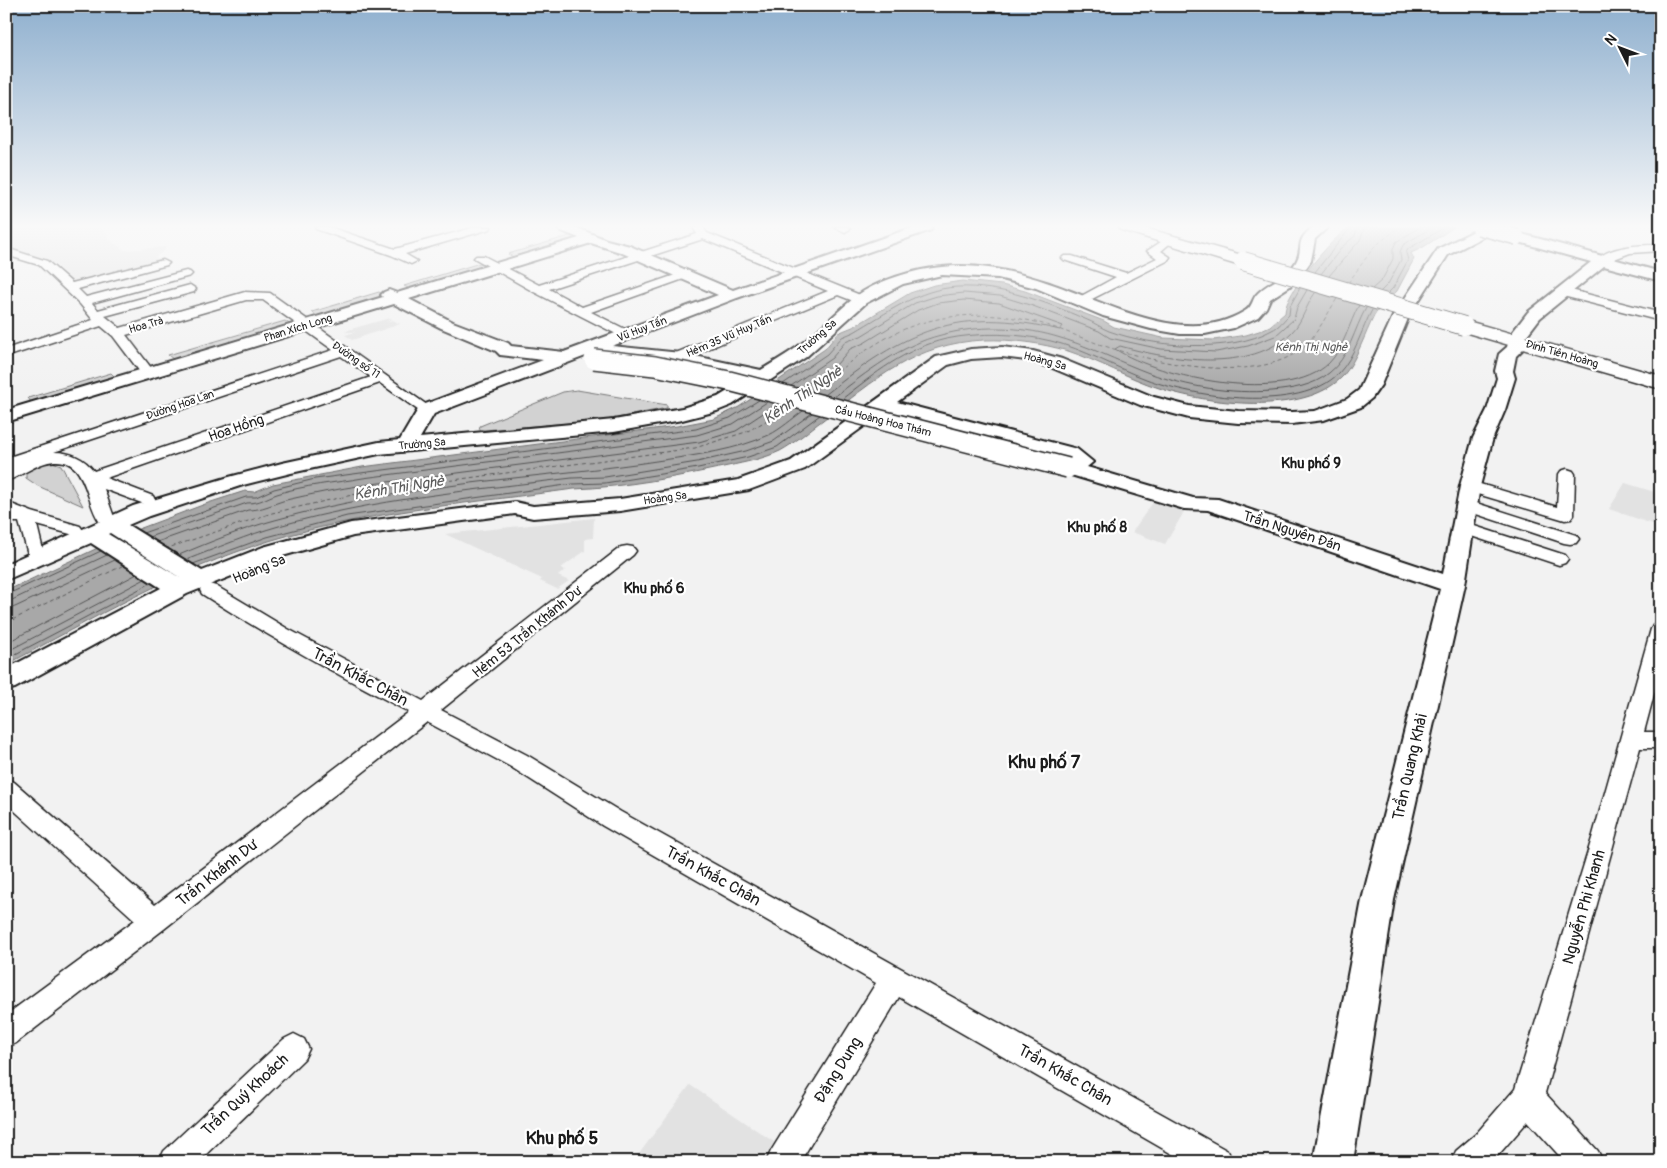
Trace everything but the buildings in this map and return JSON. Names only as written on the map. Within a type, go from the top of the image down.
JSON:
[{"type":"main road","name":"Đinh Tiên Hoàng","points":[[1325,282],[1519,338],[1661,375]]},
{"type":"main road","name":"Đinh Tiên Hoàng","points":[[1519,338],[1661,383]]},
{"type":"street","points":[[62,282],[84,301],[99,318],[118,333],[144,367]]},
{"type":"street","points":[[68,288],[94,282]]},
{"type":"street","points":[[84,301],[158,282]]},
{"type":"street","name":"Phan Xích Long","points":[[6,416],[292,315],[401,282]]},
{"type":"street","name":"Phan Xích Long","points":[[6,403],[307,325],[451,282]]},
{"type":"street","points":[[524,282],[626,335]]},
{"type":"street","points":[[538,289],[560,282]]},
{"type":"street","points":[[581,311],[666,282]]},
{"type":"street","points":[[700,282],[732,295]]},
{"type":"street","name":"Vũ Huy Tấn","points":[[427,410],[586,355],[626,335],[769,282]]},
{"type":"street","points":[[814,282],[861,300]]},
{"type":"street","name":"Trường Sa","points":[[6,562],[95,526],[174,499],[288,467],[379,448],[614,426],[682,414],[717,404],[800,353],[861,300],[897,282]]},
{"type":"street","name":"Trường Sa","points":[[1027,282],[1080,300],[1109,313],[1170,327],[1205,329],[1228,325],[1252,314],[1258,308],[1263,296],[1286,282]]},
{"type":"street","points":[[1080,300],[1118,282]]},
{"type":"street","name":"Hoàng Sa","points":[[6,681],[196,587],[312,550],[351,541],[438,529],[512,523],[533,512],[620,505],[742,486],[798,465],[942,361],[971,354],[1002,352],[1027,355],[1056,363],[1147,401],[1189,412],[1238,417],[1292,418],[1317,416],[1354,404],[1366,394],[1372,385],[1401,316],[1424,282]]},
{"type":"street","points":[[1519,338],[1538,316],[1537,314],[1576,282]]},
{"type":"street","points":[[379,288],[395,299],[447,325],[502,347],[506,351],[586,355],[623,350],[676,358],[763,376]]},
{"type":"street","points":[[6,353],[99,318],[190,289]]},
{"type":"street","name":"Hẻm 35 Vũ Huy Tấn","points":[[676,358],[837,291]]},
{"type":"street","points":[[1563,292],[1661,317]]},
{"type":"street","name":"Hoa Trà","points":[[118,333],[245,296],[260,296]]},
{"type":"street","name":"Đường số 11","points":[[260,296],[266,296],[427,410]]},
{"type":"street","name":"Trần Quang Khải","points":[[1333,1162],[1378,900],[1453,582],[1468,495],[1484,438],[1496,410],[1506,378],[1514,374],[1519,354],[1519,338]]},
{"type":"street","name":"Đường Hoa Lan","points":[[17,461],[342,351]]},
{"type":"street","points":[[586,355],[587,363],[689,380],[738,392]]},
{"type":"street","name":"Cầu Hoàng Hoa Thám","points":[[586,355],[656,366],[729,382],[1076,465]]},
{"type":"street","name":"Hoa Hồng","points":[[91,478],[381,378]]},
{"type":"street","points":[[857,423],[1059,474],[1076,465],[1070,453],[882,404]]},
{"type":"street","points":[[406,446],[427,410]]},
{"type":"street","name":"Trường Sa","points":[[6,573],[147,500],[288,460],[367,445],[379,448]]},
{"type":"street","points":[[6,448],[17,461]]},
{"type":"street","points":[[6,476],[17,461],[58,455],[80,464],[91,478],[147,500]]},
{"type":"street","name":"Trần Nguyên Đán","points":[[1076,465],[1192,504],[1210,504],[1374,557],[1392,566],[1453,582]]},
{"type":"street","points":[[1468,495],[1565,515],[1567,474]]},
{"type":"street","points":[[91,478],[95,526]]},
{"type":"street","points":[[1468,495],[1570,538]]},
{"type":"street","points":[[6,507],[26,516],[95,526],[196,587]]},
{"type":"street","points":[[6,520],[26,516]]},
{"type":"street","points":[[26,516],[34,550]]},
{"type":"street","points":[[1462,527],[1559,559]]},
{"type":"street","name":"Hẻm 53 Trần Khánh Dư","points":[[426,712],[628,552]]},
{"type":"street","name":"Hoàng Sa","points":[[6,693],[196,587]]},
{"type":"street","name":"Trần Khắc Chân","points":[[196,587],[527,765],[612,819],[1217,1162]]},
{"type":"street","name":"Nguyễn Phi Khanh","points":[[1467,1162],[1487,1145],[1528,1098],[1605,835],[1661,629]]},
{"type":"street","name":"Trần Khánh Dư","points":[[6,1033],[426,712]]},
{"type":"street","points":[[1630,740],[1661,740]]},
{"type":"street","points":[[6,789],[155,921]]},
{"type":"street","name":"Đặng Dung","points":[[782,1162],[895,978]]},
{"type":"street","name":"Trần Quý Khoách","points":[[174,1162],[294,1048]]},
{"type":"street","points":[[1528,1098],[1587,1162]]},
{"type":"shaded area","points":[[419,282],[436,282],[410,289],[404,286]]},
{"type":"shaded area","points":[[379,292],[386,296],[318,317],[312,312]]},
{"type":"shaded area","points":[[392,319],[385,322],[393,320],[400,324],[352,340],[345,335],[355,332],[345,332],[351,329]]},
{"type":"shaded area","points":[[285,321],[291,325],[174,360],[168,355]]},
{"type":"shaded area","points":[[111,373],[115,377],[32,403],[28,398]]},
{"type":"shaded area","points":[[577,390],[667,405],[667,408],[606,420],[479,429],[480,426],[563,392]]},
{"type":"shaded area","points":[[52,462],[61,465],[83,506],[38,486],[26,478],[26,472],[32,468]]},
{"type":"shaded area","points":[[1625,483],[1661,494],[1661,527],[1609,509]]},
{"type":"shaded area","points":[[1156,498],[1181,505],[1184,512],[1165,544],[1132,532]]},
{"type":"shaded area","points":[[594,518],[593,538],[585,539],[585,551],[561,568],[565,570],[558,576],[569,581],[557,589],[540,581],[542,579],[445,534]]},
{"type":"shaded area","points":[[690,1085],[774,1142],[762,1162],[633,1162]]},
{"type":"water","name":"Kênh Thị Nghè","points":[[968,282],[1002,285],[1025,291],[1104,321],[1114,327],[1163,338],[1214,340],[1246,335],[1270,326],[1285,313],[1293,292],[1300,282],[1402,282],[1397,291],[1380,307],[1374,316],[1356,355],[1343,376],[1326,389],[1305,397],[1281,402],[1255,403],[1203,399],[1159,388],[1080,355],[1047,346],[1005,340],[959,343],[937,348],[897,366],[860,391],[791,444],[767,456],[728,466],[651,481],[574,489],[382,515],[344,522],[269,541],[201,566],[168,581],[102,613],[6,665],[6,591],[136,530],[208,503],[245,491],[254,492],[273,484],[362,467],[677,426],[714,419],[739,407],[825,349],[838,333],[855,326],[910,293],[934,285]]},
{"type":"ferry route","points":[[810,393],[868,349],[899,332],[933,320],[969,315],[1007,317],[1031,321],[1057,328],[1120,351],[1173,363],[1202,367],[1230,368],[1257,366],[1281,360],[1307,344],[1338,297]]},
{"type":"ferry route","points":[[165,549],[272,513],[370,491],[695,448],[746,432],[793,406]]},
{"type":"ferry route","points":[[6,623],[126,564]]},
{"type":"district","name":"Khu phố 9","points":[[1311,463]]},
{"type":"district","name":"Khu phố 8","points":[[1097,527]]},
{"type":"district","name":"Khu phố 6","points":[[654,588]]},
{"type":"district","name":"Khu phố 7","points":[[1044,762]]},
{"type":"district","name":"Khu phố 5","points":[[562,1138]]}]
